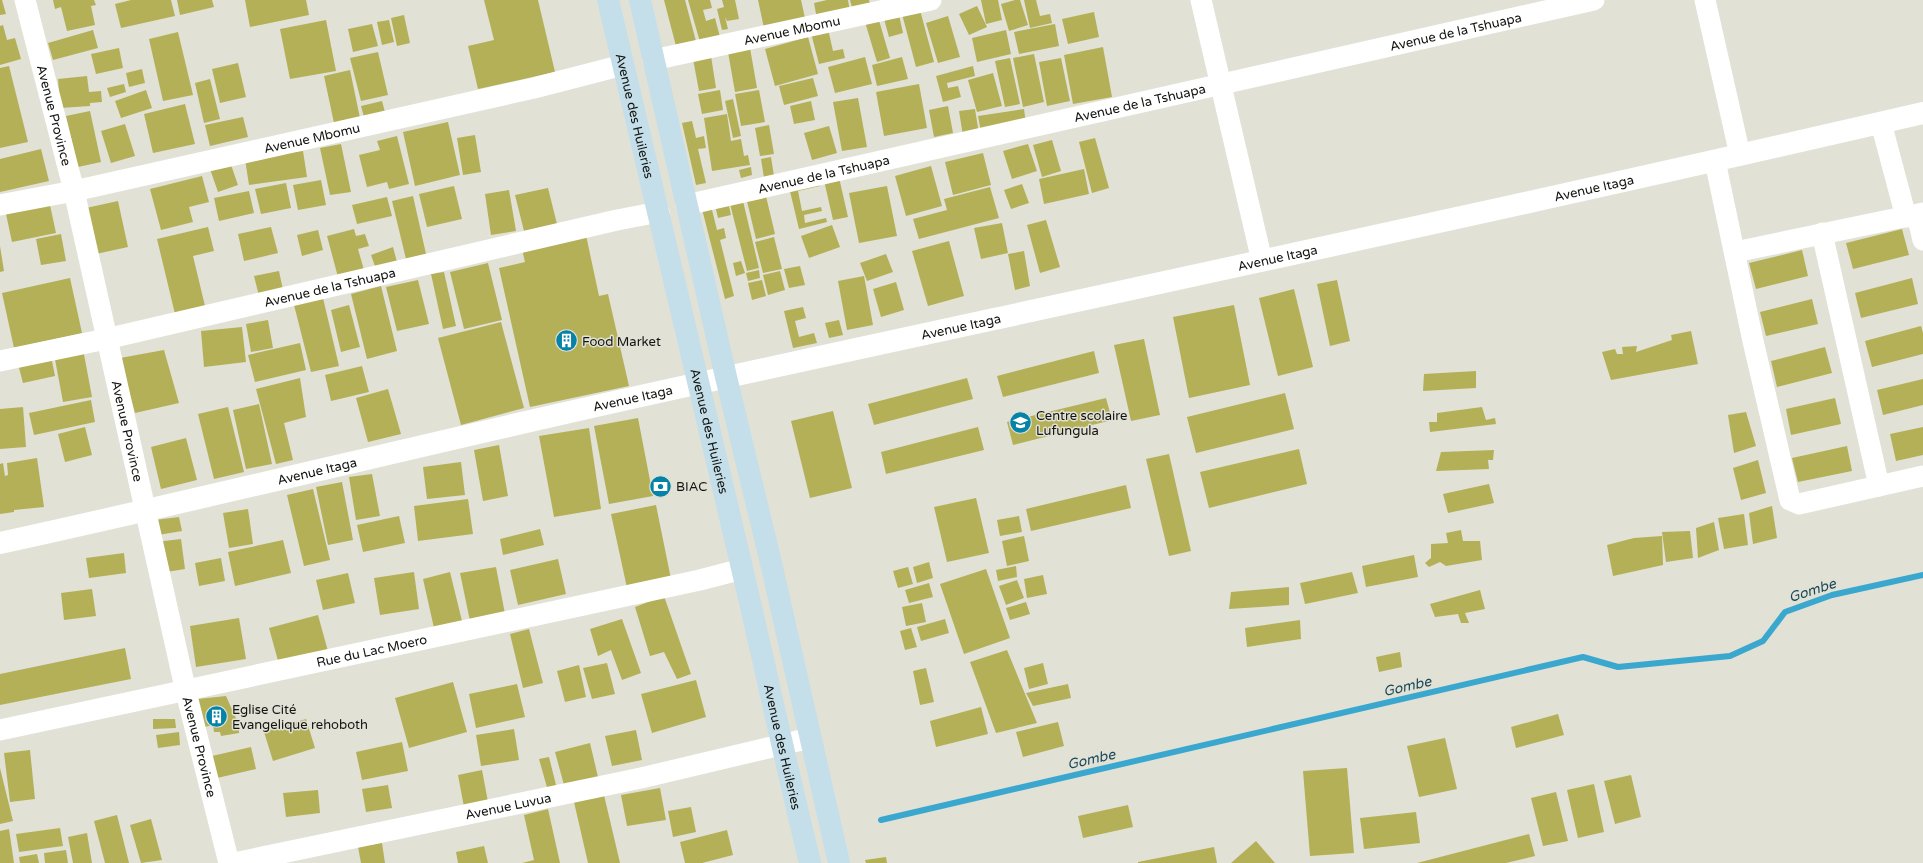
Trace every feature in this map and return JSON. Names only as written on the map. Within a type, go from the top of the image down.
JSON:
[{"type":"main road","name":"Avenue des Huileries","points":[[608,0],[742,568],[781,745],[810,863]]},
{"type":"main road","points":[[640,0],[686,205],[771,563],[839,863]]},
{"type":"street","name":"Avenue Province","points":[[25,0],[74,190],[106,339],[186,692],[229,863]]},
{"type":"street","name":"Avenue Mbomu","points":[[653,60],[931,0]]},
{"type":"street","points":[[1201,0],[1262,260]]},
{"type":"street","name":"Avenue de la Tshuapa","points":[[686,205],[1594,0]]},
{"type":"street","points":[[1705,0],[1740,155]]},
{"type":"street","name":"Avenue Mbomu","points":[[0,205],[526,90],[623,65]]},
{"type":"street","name":"Avenue Itaga","points":[[0,543],[145,512],[726,377],[1715,161],[1923,113]]},
{"type":"street","points":[[1881,123],[1923,240]]},
{"type":"street","points":[[1715,161],[1753,341],[1790,500],[1799,504],[1923,476]]},
{"type":"street","name":"Avenue de la Tshuapa","points":[[0,361],[106,339],[616,220],[659,212]]},
{"type":"street","points":[[1735,252],[1915,215]]},
{"type":"street","points":[[1822,233],[1879,486]]},
{"type":"street","name":"Rue du Lac Moero","points":[[0,730],[186,692],[700,580],[742,568]]},
{"type":"street","name":"Avenue Luvua","points":[[234,863],[626,781],[810,738]]},
{"type":"building","points":[[0,0],[2,0],[6,14],[0,15]]},
{"type":"building","points":[[53,0],[94,0],[96,5],[91,6],[95,25],[67,31],[61,7],[55,9]]},
{"type":"building","points":[[131,0],[171,0],[175,16],[121,28],[115,4]]},
{"type":"building","points":[[177,0],[212,0],[214,7],[180,15]]},
{"type":"building","points":[[245,0],[306,0],[309,15],[250,27]]},
{"type":"building","points":[[484,0],[538,0],[555,72],[478,89],[468,46],[494,40]]},
{"type":"building","points":[[664,0],[685,0],[697,45],[677,50]]},
{"type":"building","points":[[688,0],[710,0],[712,8],[703,10],[706,21],[715,18],[720,37],[700,42]]},
{"type":"building","points":[[722,0],[735,0],[739,19],[727,21],[725,17],[728,29],[722,30],[717,9],[724,7]]},
{"type":"building","points":[[758,0],[801,0],[805,18],[764,28]]},
{"type":"building","points":[[827,0],[848,0],[850,12],[817,19],[814,3]]},
{"type":"building","points":[[850,0],[869,0],[871,7],[853,11]]},
{"type":"building","points":[[981,0],[998,0],[1002,20],[986,24]]},
{"type":"building","points":[[1020,0],[1028,25],[1009,31],[1001,4]]},
{"type":"building","points":[[1024,0],[1036,0],[1040,16],[1050,14],[1052,23],[1030,28]]},
{"type":"building","points":[[977,6],[987,27],[969,35],[959,14]]},
{"type":"building","points":[[920,10],[934,62],[916,67],[902,14]]},
{"type":"building","points":[[1094,12],[1099,37],[1068,44],[1062,19]]},
{"type":"building","points":[[404,15],[410,43],[397,46],[391,18]]},
{"type":"building","points":[[899,15],[903,33],[889,37],[884,19]]},
{"type":"building","points":[[948,16],[960,57],[938,63],[926,23]]},
{"type":"building","points":[[878,17],[890,58],[877,62],[865,22]]},
{"type":"building","points":[[326,20],[336,71],[290,79],[280,29]]},
{"type":"building","points":[[389,20],[394,42],[382,45],[377,22]]},
{"type":"building","points":[[372,24],[378,46],[353,52],[348,29]]},
{"type":"building","points":[[1055,24],[1059,46],[1019,54],[1014,32]]},
{"type":"building","points":[[3,25],[7,40],[15,38],[21,59],[0,65],[0,26]]},
{"type":"building","points":[[828,29],[833,51],[843,49],[845,58],[819,64],[811,33]]},
{"type":"building","points":[[93,30],[98,48],[53,60],[48,43]]},
{"type":"building","points":[[1006,30],[1011,54],[977,62],[972,38]]},
{"type":"building","points":[[178,32],[193,95],[163,101],[149,39]]},
{"type":"building","points":[[808,37],[818,74],[775,86],[765,49]]},
{"type":"building","points":[[1103,47],[1112,97],[1073,104],[1064,55]]},
{"type":"building","points":[[119,48],[123,68],[96,74],[91,54]]},
{"type":"building","points":[[750,48],[757,88],[735,92],[728,52]]},
{"type":"building","points":[[378,52],[388,95],[361,101],[350,58]]},
{"type":"building","points":[[1034,54],[1044,102],[1023,107],[1013,58]]},
{"type":"building","points":[[711,56],[716,88],[699,91],[693,59]]},
{"type":"building","points":[[865,57],[872,84],[835,93],[828,67]]},
{"type":"building","points":[[902,57],[908,79],[877,86],[872,65]]},
{"type":"building","points":[[1010,58],[1020,104],[1005,107],[995,61]]},
{"type":"building","points":[[1061,58],[1070,101],[1047,106],[1039,62]]},
{"type":"building","points":[[238,63],[246,97],[220,103],[212,69]]},
{"type":"building","points":[[9,66],[28,142],[0,148],[0,68]]},
{"type":"building","points":[[973,66],[975,76],[947,83],[948,88],[958,86],[961,97],[943,102],[936,76]]},
{"type":"building","points":[[142,69],[145,83],[129,87],[126,73]]},
{"type":"building","points":[[350,70],[360,118],[334,123],[324,76]]},
{"type":"building","points":[[993,73],[1002,106],[977,112],[968,80]]},
{"type":"building","points":[[87,76],[89,92],[101,91],[102,102],[90,103],[90,106],[60,108],[58,79]]},
{"type":"building","points":[[813,78],[818,96],[784,105],[779,86]]},
{"type":"building","points":[[210,79],[220,119],[204,123],[195,83]]},
{"type":"building","points":[[124,84],[126,92],[110,97],[107,88]]},
{"type":"building","points":[[919,84],[927,128],[884,136],[876,92]]},
{"type":"building","points":[[146,90],[152,108],[121,118],[115,101]]},
{"type":"building","points":[[720,90],[723,110],[702,114],[698,94]]},
{"type":"building","points":[[759,90],[765,122],[741,126],[735,94]]},
{"type":"building","points":[[858,98],[867,147],[842,151],[833,102]]},
{"type":"building","points":[[733,99],[741,136],[733,138],[725,101]]},
{"type":"building","points":[[382,101],[385,112],[364,117],[361,106]]},
{"type":"building","points":[[811,101],[815,120],[794,124],[790,106]]},
{"type":"building","points":[[185,104],[195,144],[153,153],[144,114]]},
{"type":"building","points":[[948,106],[953,133],[934,137],[929,110]]},
{"type":"building","points":[[975,109],[979,134],[963,136],[959,111]]},
{"type":"building","points":[[1024,109],[1026,124],[981,132],[978,116]]},
{"type":"building","points":[[90,111],[101,162],[78,167],[66,116]]},
{"type":"building","points":[[727,114],[731,141],[741,139],[744,156],[748,155],[750,165],[712,171],[704,118]]},
{"type":"building","points":[[243,117],[248,137],[210,146],[205,125]]},
{"type":"building","points":[[692,121],[696,138],[704,136],[706,148],[698,149],[706,183],[696,185],[682,123]]},
{"type":"building","points":[[448,122],[460,175],[415,186],[403,132]]},
{"type":"building","points":[[125,124],[135,156],[111,163],[101,131]]},
{"type":"building","points":[[769,125],[774,154],[760,156],[755,128]]},
{"type":"building","points":[[829,126],[837,153],[812,160],[804,133]]},
{"type":"building","points":[[475,135],[481,172],[463,175],[457,138]]},
{"type":"building","points":[[397,136],[409,184],[389,189],[387,182],[367,187],[359,155],[380,150],[377,141]]},
{"type":"building","points":[[1095,138],[1109,188],[1092,193],[1079,142]]},
{"type":"building","points":[[1052,140],[1061,171],[1042,177],[1033,145]]},
{"type":"building","points":[[341,144],[351,192],[330,195],[320,148]]},
{"type":"building","points":[[1028,144],[1037,171],[1012,179],[1003,151]]},
{"type":"building","points":[[41,149],[49,181],[0,192],[0,159]]},
{"type":"building","points":[[303,151],[307,177],[249,185],[245,159]]},
{"type":"building","points":[[983,153],[991,185],[953,195],[945,162]]},
{"type":"building","points":[[771,157],[774,176],[764,178],[761,159]]},
{"type":"building","points":[[230,162],[238,185],[218,192],[210,169]]},
{"type":"building","points":[[931,166],[942,206],[906,216],[895,176]]},
{"type":"building","points":[[751,167],[752,175],[741,178],[739,170]]},
{"type":"building","points":[[1084,169],[1089,194],[1044,204],[1039,179]]},
{"type":"building","points":[[838,173],[848,217],[833,220],[823,176]]},
{"type":"building","points":[[202,176],[209,202],[189,207],[193,222],[161,230],[150,189]]},
{"type":"building","points":[[321,180],[326,205],[298,210],[293,185]]},
{"type":"building","points":[[818,180],[820,186],[798,191],[802,211],[821,207],[822,211],[804,215],[805,223],[826,218],[827,222],[799,229],[789,187]]},
{"type":"building","points":[[286,183],[291,208],[261,214],[255,189]]},
{"type":"building","points":[[1022,184],[1029,203],[1011,209],[1004,190]]},
{"type":"building","points":[[454,186],[462,219],[427,227],[419,194]]},
{"type":"building","points":[[887,186],[897,236],[859,243],[849,193]]},
{"type":"building","points":[[990,187],[999,218],[919,239],[913,219],[947,210],[944,199]]},
{"type":"building","points":[[548,188],[557,224],[524,231],[515,195]]},
{"type":"building","points":[[509,190],[516,231],[491,235],[485,194]]},
{"type":"building","points":[[249,191],[254,213],[219,221],[214,198]]},
{"type":"building","points":[[765,192],[775,234],[756,239],[746,197]]},
{"type":"building","points":[[413,196],[426,254],[406,259],[392,201]]},
{"type":"building","points":[[387,197],[392,216],[357,224],[352,205]]},
{"type":"building","points":[[742,197],[759,268],[747,271],[729,200]]},
{"type":"building","points":[[118,201],[128,247],[96,254],[86,208]]},
{"type":"building","points":[[728,202],[731,215],[718,218],[715,205]]},
{"type":"building","points":[[50,205],[56,233],[12,242],[6,214]]},
{"type":"building","points":[[711,206],[717,230],[724,228],[726,238],[720,240],[734,296],[725,299],[702,209]]},
{"type":"building","points":[[1046,220],[1060,267],[1040,273],[1027,225]]},
{"type":"building","points":[[1002,223],[1008,253],[981,259],[974,228]]},
{"type":"building","points":[[832,225],[840,247],[809,258],[801,236]]},
{"type":"building","points":[[208,227],[214,251],[193,256],[205,306],[175,314],[157,239]]},
{"type":"building","points":[[271,227],[278,253],[244,261],[238,234]]},
{"type":"building","points":[[354,229],[356,236],[365,234],[369,246],[358,249],[364,270],[338,277],[327,236]]},
{"type":"building","points":[[1902,229],[1909,255],[1853,269],[1846,243]]},
{"type":"building","points":[[318,230],[323,250],[302,256],[297,235]]},
{"type":"building","points":[[61,234],[66,261],[41,265],[36,239]]},
{"type":"building","name":"Food Market","points":[[586,235],[599,296],[608,294],[629,386],[530,407],[499,268],[525,262],[522,249]]},
{"type":"building","points":[[774,237],[782,269],[763,273],[755,242]]},
{"type":"building","points":[[949,241],[964,296],[928,306],[912,251]]},
{"type":"building","points":[[0,246],[4,271],[0,272]]},
{"type":"building","points":[[393,247],[397,262],[376,269],[371,255]]},
{"type":"building","points":[[1802,250],[1808,276],[1756,289],[1749,263]]},
{"type":"building","points":[[1024,251],[1030,286],[1015,290],[1008,254]]},
{"type":"building","points":[[886,254],[893,272],[867,281],[860,263]]},
{"type":"building","points":[[741,261],[745,273],[736,276],[733,263]]},
{"type":"building","points":[[488,263],[502,320],[464,329],[450,272]]},
{"type":"building","points":[[800,266],[805,285],[789,288],[784,269]]},
{"type":"building","points":[[759,270],[760,278],[748,281],[746,273]]},
{"type":"building","points":[[279,271],[283,290],[259,296],[254,276]]},
{"type":"building","points":[[780,271],[785,290],[768,295],[763,275]]},
{"type":"building","points":[[444,272],[456,326],[443,329],[431,274]]},
{"type":"building","points":[[864,276],[873,325],[847,330],[838,281]]},
{"type":"building","points":[[70,278],[82,333],[14,348],[2,293]]},
{"type":"building","points":[[1912,278],[1918,304],[1861,318],[1855,293]]},
{"type":"building","points":[[418,280],[429,324],[397,331],[386,287]]},
{"type":"building","points":[[762,280],[766,296],[752,300],[748,283]]},
{"type":"building","points":[[1337,280],[1350,341],[1330,346],[1317,284]]},
{"type":"building","points":[[896,282],[904,310],[881,317],[873,289]]},
{"type":"building","points":[[381,286],[397,351],[367,359],[351,294]]},
{"type":"building","points":[[1294,289],[1313,367],[1278,376],[1259,298]]},
{"type":"building","points":[[323,298],[339,366],[311,372],[294,305]]},
{"type":"building","points":[[1812,299],[1818,324],[1766,336],[1760,312]]},
{"type":"building","points":[[349,305],[360,347],[341,352],[331,310]]},
{"type":"building","points":[[1234,305],[1250,385],[1189,398],[1173,317]]},
{"type":"building","points":[[803,307],[806,318],[795,321],[799,337],[814,333],[817,343],[793,348],[784,311]]},
{"type":"building","points":[[268,320],[273,348],[251,352],[246,324]]},
{"type":"building","points":[[839,320],[843,335],[829,338],[825,323]]},
{"type":"building","points":[[501,322],[524,408],[461,425],[438,338]]},
{"type":"building","points":[[1921,326],[1923,333],[1923,354],[1872,367],[1865,341]]},
{"type":"building","points":[[242,327],[246,362],[204,367],[201,331]]},
{"type":"building","points":[[1691,331],[1698,364],[1611,380],[1602,352],[1615,349],[1617,354],[1623,354],[1622,347],[1637,346],[1636,352],[1672,340],[1671,335]]},
{"type":"building","points":[[1144,339],[1160,415],[1131,421],[1114,345]]},
{"type":"building","points":[[300,343],[306,370],[255,382],[248,355]]},
{"type":"building","points":[[1825,347],[1832,373],[1777,387],[1771,361]]},
{"type":"building","points":[[83,349],[92,397],[63,402],[54,354]]},
{"type":"building","points":[[164,350],[179,403],[135,413],[120,358]]},
{"type":"building","points":[[1094,351],[1099,373],[1003,397],[997,376]]},
{"type":"building","points":[[51,356],[55,376],[23,383],[18,364]]},
{"type":"building","points":[[362,366],[369,392],[331,401],[325,375]]},
{"type":"building","points":[[1476,371],[1476,388],[1423,391],[1424,374]]},
{"type":"building","points":[[300,378],[306,417],[284,423],[293,460],[276,464],[256,389]]},
{"type":"building","points":[[967,378],[973,399],[874,425],[868,404]]},
{"type":"building","points":[[1923,379],[1923,405],[1883,415],[1877,390]]},
{"type":"building","points":[[388,389],[401,434],[368,442],[356,398]]},
{"type":"building","points":[[1285,393],[1294,429],[1196,453],[1187,417]]},
{"type":"building","points":[[1106,398],[1112,420],[1013,445],[1007,422]]},
{"type":"building","points":[[1835,398],[1841,424],[1791,435],[1786,409]]},
{"type":"building","points":[[91,400],[95,422],[34,435],[29,413]]},
{"type":"building","points":[[259,404],[272,464],[246,469],[233,410]]},
{"type":"building","points":[[23,407],[26,447],[0,449],[0,409]]},
{"type":"building","points":[[228,407],[244,472],[214,479],[198,414]]},
{"type":"building","points":[[1482,407],[1486,420],[1495,418],[1496,424],[1430,432],[1429,422],[1437,422],[1437,413]]},
{"type":"building","points":[[833,411],[852,488],[810,498],[791,421]]},
{"type":"building","points":[[1746,412],[1756,446],[1734,453],[1728,415]]},
{"type":"building","points":[[638,418],[653,496],[609,504],[594,426]]},
{"type":"building","points":[[85,427],[92,455],[65,462],[58,434]]},
{"type":"building","points":[[978,427],[984,450],[886,474],[881,452]]},
{"type":"building","points":[[1923,427],[1923,455],[1896,461],[1890,434]]},
{"type":"building","points":[[589,428],[601,509],[554,517],[539,436]]},
{"type":"building","points":[[186,438],[197,480],[161,489],[151,447]]},
{"type":"building","points":[[499,445],[508,496],[483,501],[474,450]]},
{"type":"building","points":[[1847,446],[1852,471],[1798,482],[1792,458]]},
{"type":"building","points":[[1299,449],[1307,484],[1209,508],[1200,472]]},
{"type":"building","points":[[1494,450],[1493,460],[1488,460],[1489,469],[1436,471],[1441,452]]},
{"type":"building","points":[[1169,454],[1191,551],[1169,556],[1146,459]]},
{"type":"building","points":[[37,458],[44,507],[14,510],[14,512],[0,514],[0,464],[3,463],[5,476],[8,475],[7,463]]},
{"type":"building","points":[[1758,460],[1766,493],[1741,500],[1733,468]]},
{"type":"building","points":[[461,462],[465,495],[427,499],[423,467]]},
{"type":"building","points":[[372,474],[380,516],[356,520],[349,477]]},
{"type":"building","points":[[342,482],[353,540],[328,545],[316,487]]},
{"type":"building","points":[[1489,484],[1494,503],[1448,513],[1443,494]]},
{"type":"building","points":[[1126,485],[1131,508],[1031,531],[1026,509]]},
{"type":"building","points":[[313,489],[330,560],[304,566],[287,495]]},
{"type":"building","points":[[976,498],[989,553],[947,562],[934,507]]},
{"type":"building","points":[[468,499],[473,534],[418,541],[414,506]]},
{"type":"building","points":[[656,505],[671,579],[627,588],[611,514]]},
{"type":"building","points":[[1772,506],[1777,538],[1753,544],[1749,513]]},
{"type":"building","points":[[248,509],[253,544],[229,548],[223,513]]},
{"type":"building","points":[[1744,514],[1748,545],[1724,549],[1718,518]]},
{"type":"building","points":[[399,516],[405,543],[363,552],[357,525]]},
{"type":"building","points":[[1019,516],[1022,532],[1000,536],[997,520]]},
{"type":"building","points":[[179,517],[182,531],[158,535],[155,520]]},
{"type":"building","points":[[1714,522],[1719,550],[1698,558],[1696,528]]},
{"type":"building","points":[[540,529],[544,545],[503,555],[500,539]]},
{"type":"building","points":[[1461,530],[1463,541],[1480,541],[1482,560],[1446,566],[1440,562],[1429,567],[1425,563],[1431,558],[1431,544],[1448,543],[1446,533]]},
{"type":"building","points":[[1690,531],[1693,558],[1666,562],[1662,532]]},
{"type":"building","points":[[1024,536],[1029,561],[1007,566],[1002,541]]},
{"type":"building","points":[[1662,536],[1663,565],[1613,576],[1607,545],[1634,538]]},
{"type":"building","points":[[181,539],[185,569],[160,573],[156,542]]},
{"type":"building","points":[[283,540],[291,573],[235,586],[228,552]]},
{"type":"building","points":[[124,553],[126,573],[89,578],[86,558]]},
{"type":"building","points":[[1414,555],[1418,577],[1366,587],[1362,566]]},
{"type":"building","points":[[221,558],[225,581],[199,586],[195,563]]},
{"type":"building","points":[[558,559],[566,594],[518,605],[510,570]]},
{"type":"building","points":[[929,562],[933,578],[917,583],[913,567]]},
{"type":"building","points":[[1016,566],[1017,577],[998,581],[996,570]]},
{"type":"building","points":[[496,567],[505,614],[470,621],[460,573]]},
{"type":"building","points":[[908,567],[913,584],[898,588],[893,571]]},
{"type":"building","points":[[986,569],[1010,638],[964,654],[940,584]]},
{"type":"building","points":[[414,572],[419,609],[380,615],[374,578]]},
{"type":"building","points":[[450,572],[462,621],[434,628],[423,579]]},
{"type":"building","points":[[1352,572],[1358,593],[1305,604],[1300,583]]},
{"type":"building","points":[[348,573],[355,603],[323,610],[316,580]]},
{"type":"building","points":[[1043,575],[1047,594],[1027,598],[1024,579]]},
{"type":"building","points":[[1017,580],[1024,598],[1006,605],[999,586]]},
{"type":"building","points":[[929,583],[933,597],[909,603],[905,590]]},
{"type":"building","points":[[1289,587],[1289,605],[1229,609],[1231,592]]},
{"type":"building","points":[[92,589],[96,616],[64,620],[61,593]]},
{"type":"building","points":[[1480,590],[1485,609],[1465,613],[1469,623],[1461,623],[1458,614],[1435,617],[1430,604]]},
{"type":"building","points":[[664,596],[691,674],[677,679],[664,652],[650,656],[635,607]]},
{"type":"building","points":[[1026,602],[1030,614],[1010,620],[1006,608]]},
{"type":"building","points":[[922,603],[926,622],[906,626],[902,607]]},
{"type":"building","points":[[318,615],[329,655],[280,668],[269,628]]},
{"type":"building","points":[[239,618],[246,659],[196,667],[190,626]]},
{"type":"building","points":[[622,619],[641,673],[622,680],[611,650],[598,656],[590,629]]},
{"type":"building","points":[[945,619],[949,633],[921,641],[917,627]]},
{"type":"building","points":[[1300,620],[1301,639],[1247,647],[1245,628]]},
{"type":"building","points":[[911,628],[917,647],[905,650],[900,631]]},
{"type":"building","points":[[529,629],[543,683],[523,688],[510,634]]},
{"type":"building","points":[[125,648],[131,679],[0,705],[0,674]]},
{"type":"building","points":[[1007,650],[1037,723],[996,733],[970,662]]},
{"type":"building","points":[[1400,652],[1402,667],[1379,672],[1376,657]]},
{"type":"building","points":[[607,663],[615,694],[592,699],[583,668]]},
{"type":"building","points":[[1043,663],[1048,684],[1029,689],[1024,668]]},
{"type":"building","points":[[579,665],[586,697],[565,702],[557,671]]},
{"type":"building","points":[[926,668],[934,702],[920,705],[913,671]]},
{"type":"building","points":[[696,680],[706,717],[652,733],[641,694]]},
{"type":"building","points":[[453,682],[467,732],[409,748],[395,698]]},
{"type":"building","points":[[517,684],[525,717],[476,728],[469,694]]},
{"type":"building","points":[[1068,684],[1071,698],[1033,706],[1026,693]]},
{"type":"building","name":"Eglise Cité Evangelique rehoboth","points":[[226,696],[239,725],[239,733],[221,736],[220,732],[214,732],[213,725],[200,728],[198,699]]},
{"type":"building","points":[[981,707],[988,734],[936,747],[930,721]]},
{"type":"building","points":[[1558,714],[1564,735],[1516,748],[1511,727]]},
{"type":"building","points":[[153,719],[175,719],[176,728],[153,729]]},
{"type":"building","points":[[306,719],[315,748],[273,761],[264,732]]},
{"type":"building","points":[[1058,722],[1064,746],[1023,757],[1016,732]]},
{"type":"building","points":[[514,729],[519,760],[481,766],[476,735]]},
{"type":"building","points":[[636,730],[642,760],[612,766],[605,736]]},
{"type":"building","points":[[179,732],[180,745],[158,748],[156,735]]},
{"type":"building","points":[[1445,738],[1457,789],[1419,797],[1407,746]]},
{"type":"building","points":[[402,742],[408,771],[362,780],[356,752]]},
{"type":"building","points":[[590,743],[598,777],[564,785],[555,752]]},
{"type":"building","points":[[251,747],[256,769],[217,778],[212,756]]},
{"type":"building","points":[[30,750],[35,799],[10,802],[4,753]]},
{"type":"building","points":[[549,757],[557,789],[548,791],[539,759]]},
{"type":"building","points":[[0,768],[13,821],[0,824]]},
{"type":"building","points":[[1347,768],[1354,853],[1310,856],[1303,771]]},
{"type":"building","points":[[482,770],[488,802],[464,807],[458,775]]},
{"type":"building","points":[[1631,775],[1641,817],[1615,824],[1604,781]]},
{"type":"building","points":[[1594,784],[1604,832],[1578,838],[1567,790]]},
{"type":"building","points":[[388,785],[392,808],[366,812],[362,789]]},
{"type":"building","points":[[660,788],[666,820],[627,826],[621,795]]},
{"type":"building","points":[[318,790],[320,813],[286,817],[283,793]]},
{"type":"building","points":[[1556,792],[1568,841],[1543,846],[1531,798]]},
{"type":"building","points":[[604,795],[620,863],[588,863],[574,802]]},
{"type":"building","points":[[1128,805],[1133,827],[1083,838],[1078,816]]},
{"type":"building","points":[[691,807],[696,832],[673,837],[668,811]]},
{"type":"building","points":[[548,809],[560,863],[522,863],[534,860],[524,815]]},
{"type":"building","points":[[1416,812],[1420,843],[1364,849],[1360,818]]},
{"type":"building","points":[[117,815],[129,863],[105,863],[94,821]]},
{"type":"building","points":[[151,819],[162,860],[141,863],[130,825]]},
{"type":"building","points":[[60,828],[63,846],[19,852],[16,834]]},
{"type":"building","points":[[9,829],[14,863],[0,863],[0,831]]},
{"type":"building","points":[[727,830],[733,855],[702,863],[685,863],[680,842]]},
{"type":"building","points":[[87,833],[92,863],[73,863],[68,837]]},
{"type":"building","points":[[1529,834],[1535,856],[1506,863],[1417,863]]},
{"type":"building","points":[[1256,841],[1275,863],[1231,863]]},
{"type":"building","points":[[382,843],[385,863],[361,863],[358,847]]},
{"type":"building","points":[[484,846],[488,863],[458,863],[456,852]]},
{"type":"building","points":[[1214,847],[1217,863],[1138,863],[1138,862]]},
{"type":"building","points":[[66,850],[68,863],[45,863],[44,853]]},
{"type":"building","points":[[37,854],[39,863],[20,863],[19,857]]},
{"type":"building","points":[[886,857],[887,863],[866,863],[865,860]]},
{"type":"waterway","name":"Gombe","points":[[881,820],[1583,657],[1618,667],[1730,656],[1763,641],[1785,612],[1832,595],[1923,575]]},
{"type":"place","name":"Food Market","points":[[567,341]]},
{"type":"place","name":"Centre scolaire Lufungula","points":[[1021,422]]},
{"type":"place","name":"BIAC","points":[[661,486]]},
{"type":"place","name":"Eglise Cité Evangelique rehoboth","points":[[216,716]]}]
